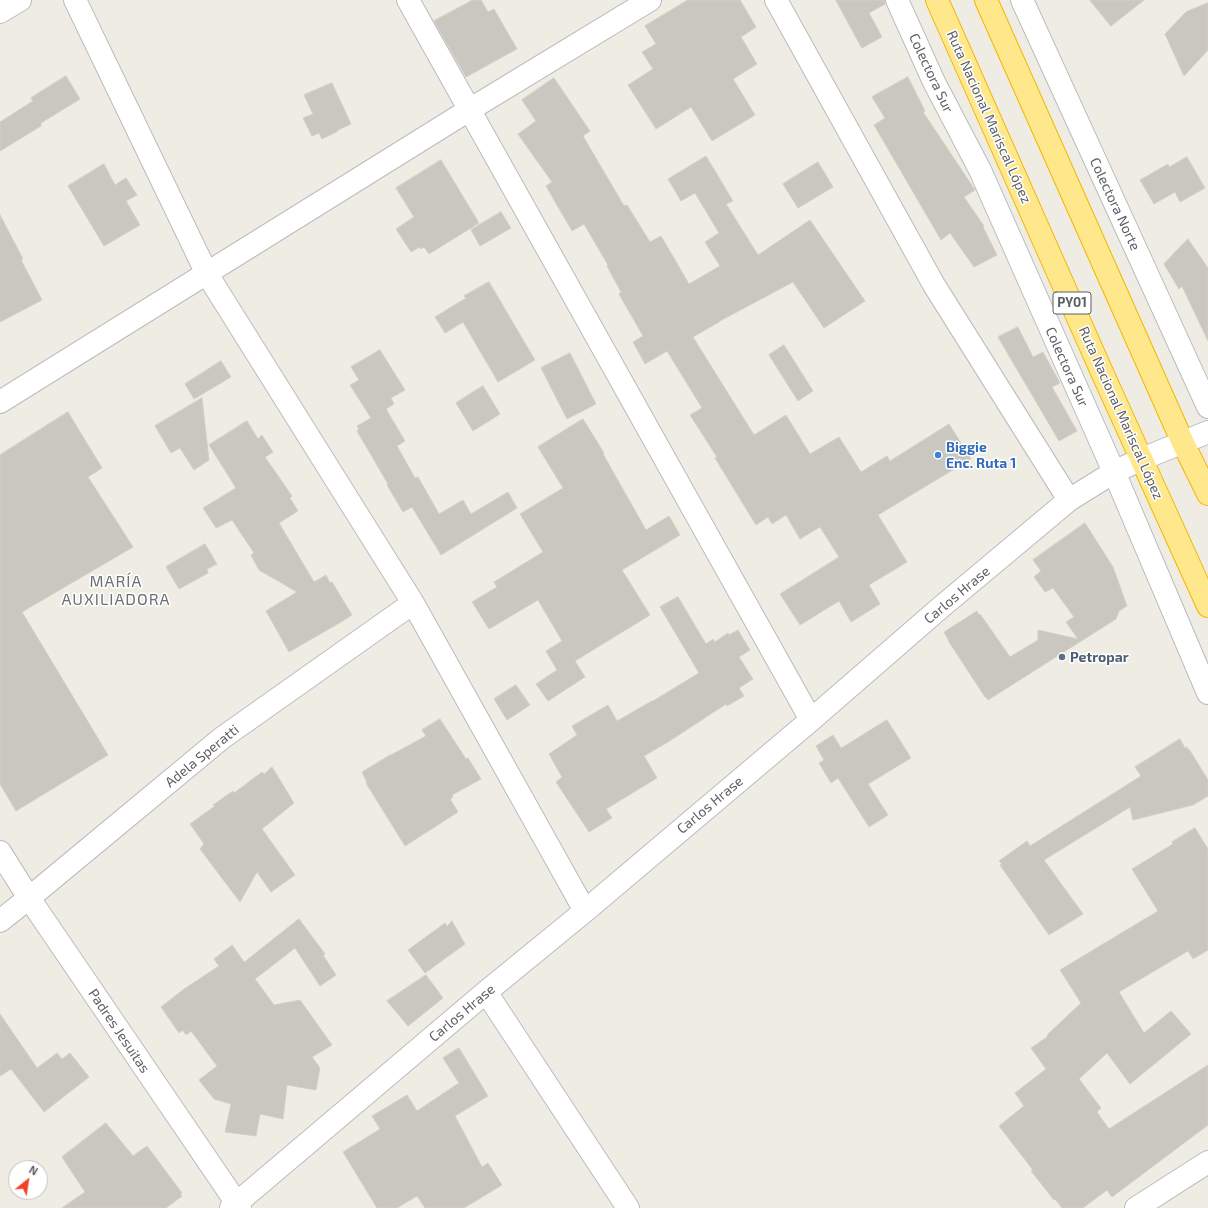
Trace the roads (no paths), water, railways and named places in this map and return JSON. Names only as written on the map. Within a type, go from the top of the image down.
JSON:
[{"type":"highway","name":"Ruta Nacional Mariscal López","points":[[937,0],[1208,606]]},
{"type":"highway","points":[[986,0],[1183,443],[1208,494]]},
{"type":"street","points":[[0,12],[20,0]]},
{"type":"street","points":[[75,0],[206,274],[413,603],[585,911]]},
{"type":"street","points":[[408,0],[811,720]]},
{"type":"street","points":[[0,402],[469,110],[650,0]]},
{"type":"street","points":[[776,0],[934,285],[1069,500]]},
{"type":"street","name":"Colectora Sur","points":[[897,0],[934,82],[980,170],[1114,472],[1208,693]]},
{"type":"street","name":"Colectora Norte","points":[[1022,0],[1208,407]]},
{"type":"street","name":"Carlos Hrase","points":[[236,1207],[486,992],[585,911],[811,720],[934,613],[1069,500],[1114,472],[1208,432]]},
{"type":"street","name":"Adela Speratti","points":[[0,921],[222,738],[413,603]]},
{"type":"street","name":"Padres Jesuitas","points":[[0,852],[29,898],[236,1207]]},
{"type":"street","points":[[486,992],[628,1208]]},
{"type":"street","points":[[1136,1208],[1208,1162]]},
{"type":"place","name":"Biggie Enc. Ruta 1","points":[[938,455]]},
{"type":"place","name":"Petropar","points":[[1062,657]]},
{"type":"district","name":"MARÍA AUXILIADORA","points":[[116,591]]}]
